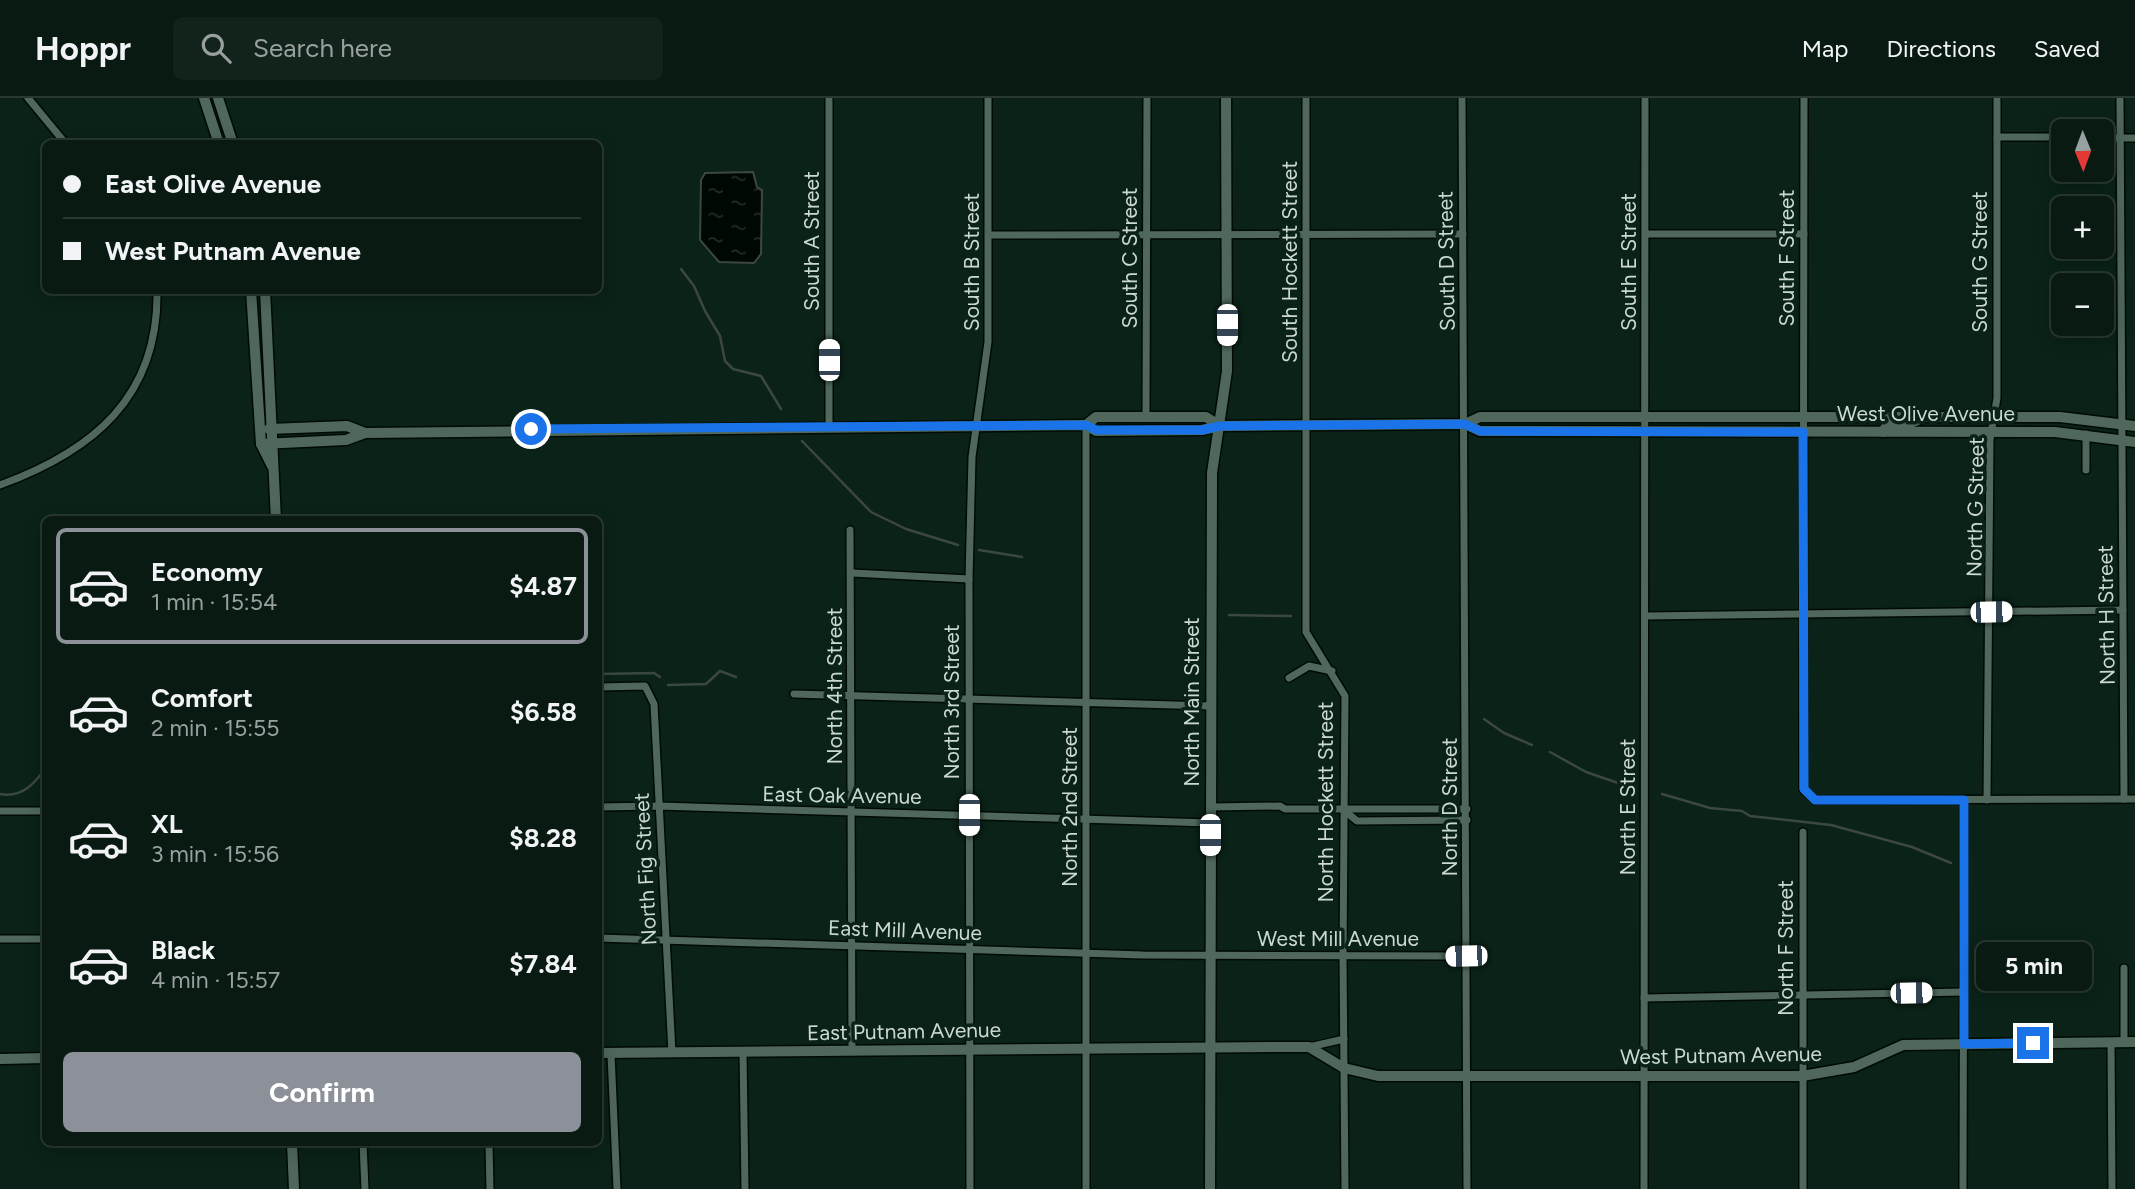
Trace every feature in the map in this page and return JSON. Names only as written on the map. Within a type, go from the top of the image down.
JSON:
[{"type":"main road","points":[[204,98],[218,140]]},
{"type":"main road","points":[[218,98],[232,140]]},
{"type":"main road","name":"North Main Street","points":[[1210,1189],[1212,474],[1227,371],[1226,98]]},
{"type":"main road","points":[[251,294],[261,444],[272,466]]},
{"type":"main road","points":[[265,294],[275,443],[272,466],[276,516]]},
{"type":"main road","points":[[1086,425],[1096,417],[1206,417],[1220,426]]},
{"type":"main road","name":"West Olive Avenue","points":[[1220,426],[1465,424],[1480,417],[1803,432],[1884,432],[2060,417],[2123,431],[2135,442]]},
{"type":"main road","name":"West Olive Avenue","points":[[1465,424],[1480,431],[1803,417],[1924,417],[2086,434],[2123,431],[2135,426]]},
{"type":"main road","points":[[1884,432],[1887,425],[1906,425],[1924,417]]},
{"type":"main road","points":[[261,444],[346,440],[365,433],[1086,425],[1096,430],[1109,431],[1202,430],[1220,426]]},
{"type":"main road","points":[[260,429],[347,426],[365,433]]},
{"type":"main road","name":"West Putnam Avenue","points":[[1309,1047],[1344,1068],[1378,1076],[1644,1077],[1802,1076],[1854,1067],[1903,1045],[2129,1042]]},
{"type":"main road","points":[[1210,1047],[1309,1047]]},
{"type":"main road","name":"East Putnam Avenue","points":[[602,1053],[1210,1047]]},
{"type":"main road","points":[[0,1059],[42,1058]]},
{"type":"main road","points":[[292,1146],[294,1189]]},
{"type":"street","points":[[28,98],[63,140]]},
{"type":"street","name":"South A Street","points":[[829,98],[829,426]]},
{"type":"street","name":"South B Street","points":[[976,426],[982,401],[988,342],[988,98]]},
{"type":"street","name":"South C Street","points":[[1146,417],[1147,98]]},
{"type":"street","name":"South Hockett Street","points":[[1305,425],[1306,98]]},
{"type":"street","name":"South D Street","points":[[1462,98],[1465,424]]},
{"type":"street","name":"South E Street","points":[[1644,425],[1645,98]]},
{"type":"street","name":"South F Street","points":[[1803,417],[1804,98]]},
{"type":"street","name":"South G Street","points":[[1994,424],[1997,98]]},
{"type":"street","name":"North H Street","points":[[2120,98],[2124,799]]},
{"type":"street","points":[[1997,137],[2051,137]]},
{"type":"street","points":[[2114,138],[2135,138]]},
{"type":"street","points":[[989,235],[1463,234]]},
{"type":"street","points":[[1646,234],[1804,234]]},
{"type":"street","points":[[0,485],[76,450],[105,426],[132,390],[149,354],[156,326],[157,294]]},
{"type":"street","points":[[1803,417],[1804,789],[1815,800],[2135,799]]},
{"type":"street","name":"North D Street","points":[[1465,424],[1467,1189]]},
{"type":"street","name":"North G Street","points":[[1987,800],[1994,424]]},
{"type":"street","name":"North 2nd Street","points":[[1086,425],[1086,1189]]},
{"type":"street","name":"North Hockett Street","points":[[1305,425],[1306,632],[1345,696],[1345,1189]]},
{"type":"street","name":"North E Street","points":[[1644,425],[1644,1189]]},
{"type":"street","name":"North 3rd Street","points":[[970,1189],[969,579],[970,487],[976,426]]},
{"type":"street","points":[[2086,434],[2086,470]]},
{"type":"street","name":"North 4th Street","points":[[850,530],[852,1051]]},
{"type":"street","points":[[852,573],[969,579]]},
{"type":"street","points":[[1646,616],[2123,610]]},
{"type":"street","points":[[1289,678],[1309,666],[1332,671]]},
{"type":"street","name":"North Fig Street","points":[[602,687],[645,686],[654,704],[672,1053]]},
{"type":"street","points":[[794,694],[850,698],[859,695],[1210,706]]},
{"type":"street","points":[[1963,1189],[1964,800]]},
{"type":"street","name":"East Oak Avenue","points":[[602,807],[659,806],[1210,823]]},
{"type":"street","points":[[1210,807],[1280,806],[1285,809],[1344,810],[1467,808]]},
{"type":"street","points":[[1344,810],[1357,821],[1467,820]]},
{"type":"street","points":[[0,811],[42,811]]},
{"type":"street","name":"North F Street","points":[[1802,832],[1803,1189]]},
{"type":"street","name":"East Mill Avenue","points":[[602,938],[1211,956]]},
{"type":"street","points":[[0,939],[42,939]]},
{"type":"street","name":"West Mill Avenue","points":[[1211,956],[1466,956]]},
{"type":"street","points":[[2124,968],[2129,1042]]},
{"type":"street","points":[[1644,998],[1964,992]]},
{"type":"street","points":[[1309,1047],[1344,1039]]},
{"type":"street","points":[[2111,1042],[2112,1189]]},
{"type":"street","points":[[743,1052],[745,1189]]},
{"type":"street","points":[[611,1054],[617,1189]]},
{"type":"street","points":[[363,1146],[365,1189]]},
{"type":"street","points":[[489,1146],[490,1189]]},
{"type":"water","points":[[753,172],[757,187],[762,190],[761,254],[754,263],[719,262],[700,240],[701,180],[705,173]]},
{"type":"waterway","points":[[681,269],[694,286],[720,336],[725,361],[733,369],[761,376],[781,409]]},
{"type":"waterway","points":[[802,441],[871,512],[906,529],[958,545]]},
{"type":"waterway","points":[[979,550],[1022,557]]},
{"type":"waterway","points":[[1229,615],[1291,616]]},
{"type":"waterway","points":[[668,685],[706,684],[720,671],[736,677]]},
{"type":"waterway","points":[[602,674],[654,673],[660,677]]},
{"type":"waterway","points":[[1484,719],[1504,733],[1532,745]]},
{"type":"waterway","points":[[1550,752],[1586,772],[1630,787]]},
{"type":"waterway","points":[[0,794],[21,792],[42,773]]},
{"type":"waterway","points":[[1662,794],[1710,808],[1742,811],[1750,816],[1831,825],[1912,847],[1951,863]]},
{"type":"route","points":[[531,429],[1086,425],[1096,430],[1202,430],[1220,426],[1465,424],[1480,431],[1803,432],[1804,789],[1806,794],[1815,800],[1964,800],[1964,1044],[2033,1043]]}]
